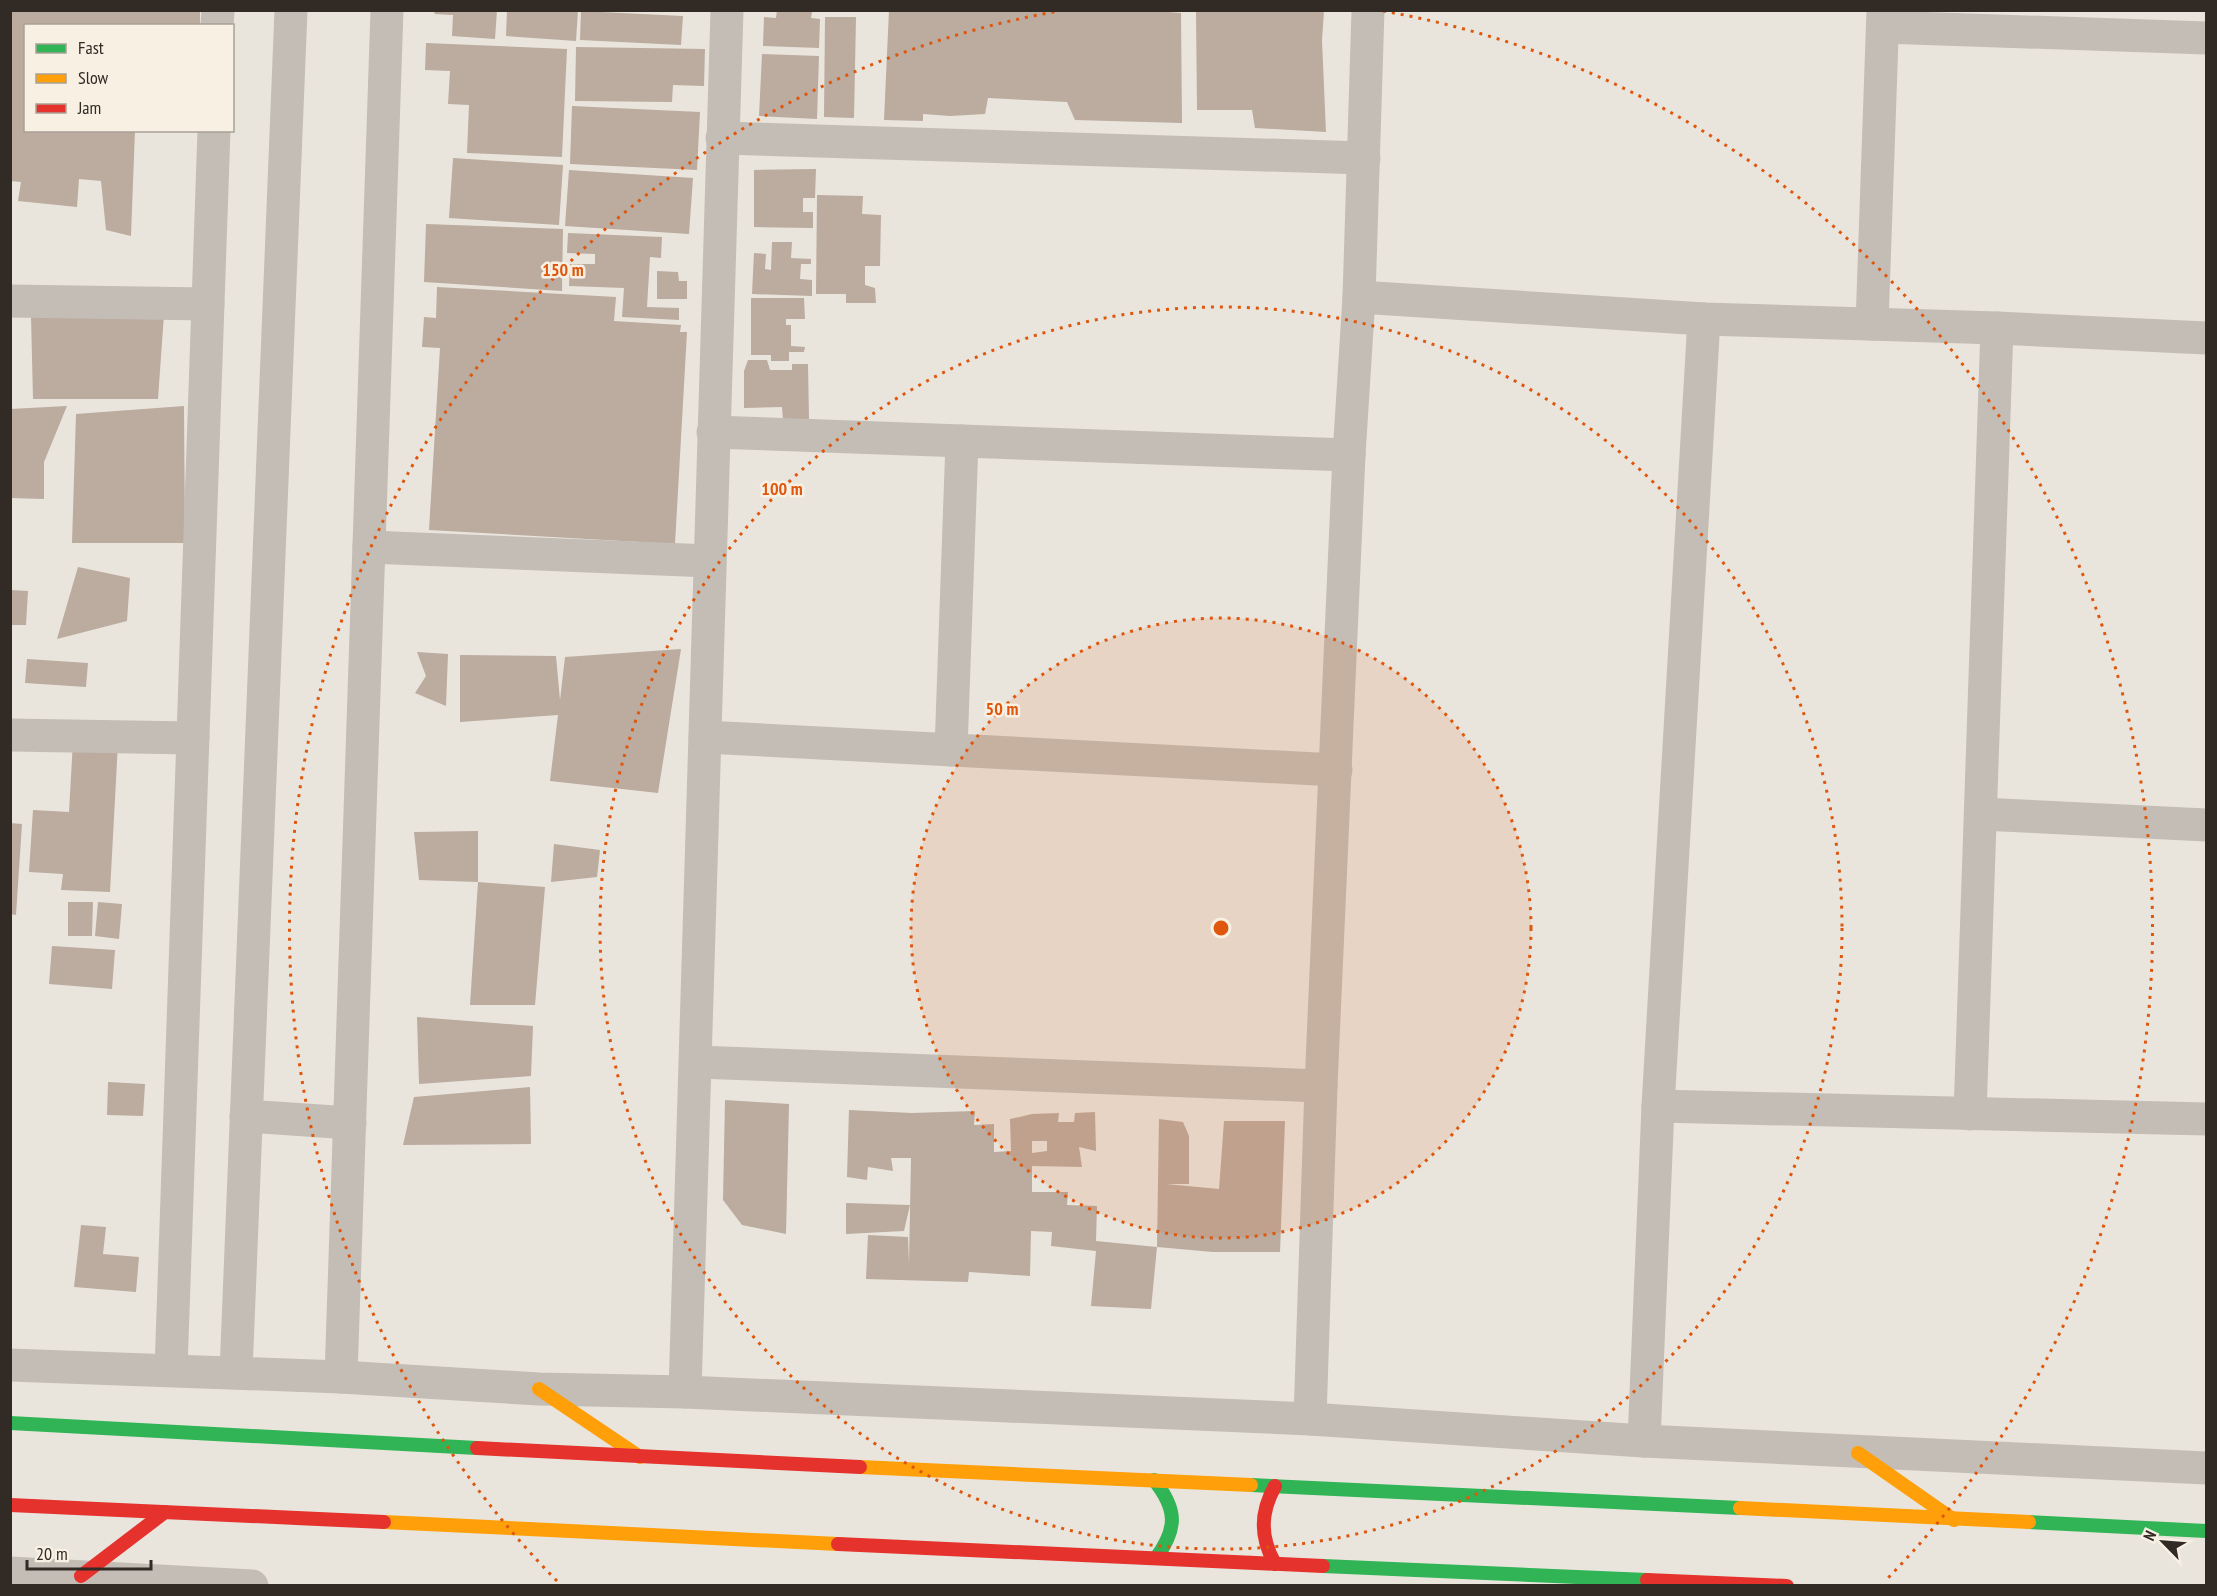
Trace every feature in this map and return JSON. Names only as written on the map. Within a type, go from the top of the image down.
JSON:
[{"type":"main road","points":[[539,1389],[640,1457]]},
{"type":"main road","points":[[10,1423],[640,1457],[2206,1531]]},
{"type":"main road","points":[[1858,1453],[1954,1520]]},
{"type":"main road","points":[[1154,1480],[1166,1493],[1172,1510],[1173,1527],[1168,1544],[1156,1558]]},
{"type":"main road","points":[[1275,1486],[1263,1510],[1262,1525],[1267,1552],[1275,1564]]},
{"type":"main road","points":[[10,1505],[1656,1583],[1786,1586]]},
{"type":"main road","points":[[81,1576],[165,1512]]},
{"type":"street","points":[[236,1373],[291,10]]},
{"type":"street","points":[[341,1377],[387,10]]},
{"type":"street","points":[[685,1392],[697,1062],[709,561],[727,10]]},
{"type":"street","points":[[1310,1419],[1321,1086],[1359,297],[1368,10]]},
{"type":"street","points":[[1872,324],[1883,19],[2206,38]]},
{"type":"street","points":[[171,1370],[214,132]]},
{"type":"street","points":[[722,138],[1364,158]]},
{"type":"street","points":[[1359,297],[1704,319],[1997,328],[2206,338]]},
{"type":"street","points":[[10,301],[208,304]]},
{"type":"street","points":[[1644,1441],[1658,1106],[1704,319]]},
{"type":"street","points":[[1970,1114],[1997,328]]},
{"type":"street","points":[[713,432],[1350,455]]},
{"type":"street","points":[[951,750],[962,441]]},
{"type":"street","points":[[369,547],[709,561]]},
{"type":"street","points":[[10,735],[193,738]]},
{"type":"street","points":[[705,737],[1336,770]]},
{"type":"street","points":[[1981,814],[2206,825]]},
{"type":"street","points":[[697,1062],[1321,1086]]},
{"type":"street","points":[[1658,1106],[2206,1119]]},
{"type":"street","points":[[246,1116],[350,1123]]},
{"type":"street","points":[[10,1365],[341,1377],[539,1389],[685,1392],[1310,1419],[1858,1453],[2206,1468]]},
{"type":"street","points":[[10,1573],[252,1586]]},
{"type":"building","points":[[10,10],[200,10],[200,24],[24,24],[24,132],[135,132],[131,236],[106,230],[101,181],[79,179],[77,207],[18,201],[21,182],[10,181]]},
{"type":"building","points":[[433,10],[497,10],[495,39],[452,36],[453,15],[435,14]]},
{"type":"building","points":[[507,10],[578,10],[576,41],[506,36]]},
{"type":"building","points":[[777,10],[812,12],[811,18],[820,19],[819,48],[763,46],[764,17],[776,18]]},
{"type":"building","points":[[889,10],[1145,10],[1181,13],[1182,123],[1075,120],[1067,102],[988,98],[985,114],[950,116],[923,114],[923,121],[884,120]]},
{"type":"building","points":[[1196,10],[1324,10],[1322,41],[1326,132],[1255,128],[1252,110],[1197,110]]},
{"type":"building","points":[[581,11],[683,16],[681,45],[580,40]]},
{"type":"building","points":[[825,17],[856,17],[854,118],[824,117]]},
{"type":"building","points":[[426,43],[567,49],[562,157],[467,153],[469,105],[448,104],[450,71],[425,70]]},
{"type":"building","points":[[576,47],[705,49],[704,86],[673,85],[672,102],[575,101]]},
{"type":"building","points":[[762,54],[819,56],[817,119],[759,116]]},
{"type":"building","points":[[572,106],[700,112],[697,170],[570,164]]},
{"type":"building","points":[[453,158],[563,165],[559,225],[449,218]]},
{"type":"building","points":[[816,169],[815,198],[803,198],[803,212],[813,212],[813,228],[754,227],[754,170]]},
{"type":"building","points":[[569,170],[693,178],[689,234],[565,226]]},
{"type":"building","points":[[817,195],[863,196],[862,214],[881,215],[880,266],[865,266],[865,285],[875,288],[876,303],[846,303],[846,294],[816,294]]},
{"type":"building","points":[[426,224],[563,229],[562,291],[424,282]]},
{"type":"building","points":[[568,233],[662,237],[661,258],[650,257],[647,307],[679,308],[679,320],[622,317],[624,288],[569,286],[570,264],[595,264],[595,254],[567,253]]},
{"type":"building","points":[[772,242],[792,242],[791,258],[811,259],[811,264],[801,264],[800,279],[812,280],[812,296],[752,294],[754,253],[766,254],[765,269],[771,270]]},
{"type":"building","points":[[657,271],[678,272],[679,281],[687,281],[687,299],[657,299]]},
{"type":"building","points":[[437,287],[616,297],[614,321],[681,325],[680,332],[687,332],[675,544],[429,530],[440,348],[422,347],[424,317],[436,318]]},
{"type":"building","points":[[751,298],[804,298],[805,319],[786,319],[786,325],[791,325],[791,346],[805,347],[804,352],[789,352],[789,361],[771,361],[771,355],[751,355]]},
{"type":"building","points":[[164,314],[158,399],[33,399],[31,316]]},
{"type":"building","points":[[748,360],[767,360],[770,370],[792,370],[792,364],[808,364],[809,419],[783,420],[782,407],[744,408],[744,371]]},
{"type":"building","points":[[67,406],[44,462],[44,499],[10,498],[10,409]]},
{"type":"building","points":[[184,406],[185,543],[72,543],[76,414]]},
{"type":"building","points":[[78,567],[130,578],[127,621],[57,639]]},
{"type":"building","points":[[10,590],[28,591],[26,625],[10,625]]},
{"type":"building","points":[[681,649],[658,793],[550,781],[558,715],[460,722],[460,655],[556,656],[560,700],[565,657]]},
{"type":"building","points":[[417,652],[448,654],[446,706],[415,693],[426,676]]},
{"type":"building","points":[[27,659],[88,663],[86,687],[25,683]]},
{"type":"building","points":[[73,741],[118,743],[110,892],[61,890],[63,874],[29,872],[33,810],[69,812]]},
{"type":"building","points":[[10,823],[22,824],[16,915],[10,914]]},
{"type":"building","points":[[478,831],[478,882],[419,880],[414,832]]},
{"type":"building","points":[[554,844],[600,850],[597,877],[551,882]]},
{"type":"building","points":[[478,882],[545,887],[535,1005],[470,1005]]},
{"type":"building","points":[[68,902],[93,902],[92,936],[68,936]]},
{"type":"building","points":[[98,902],[122,904],[119,939],[95,936]]},
{"type":"building","points":[[52,946],[115,950],[112,989],[49,984]]},
{"type":"building","points":[[417,1017],[533,1026],[531,1076],[419,1084]]},
{"type":"building","points":[[108,1082],[145,1084],[143,1116],[107,1115]]},
{"type":"building","points":[[530,1087],[531,1144],[403,1145],[414,1097]]},
{"type":"building","points":[[725,1100],[789,1104],[786,1234],[742,1225],[723,1200]]},
{"type":"building","points":[[849,1110],[912,1113],[975,1111],[974,1125],[994,1124],[994,1152],[1011,1151],[1010,1119],[1032,1114],[1059,1113],[1058,1122],[1074,1122],[1075,1113],[1095,1112],[1096,1151],[1079,1147],[1082,1167],[1032,1166],[1032,1192],[1068,1192],[1067,1205],[1097,1206],[1096,1241],[1157,1247],[1151,1309],[1091,1306],[1096,1251],[1051,1246],[1052,1232],[1031,1231],[1030,1276],[969,1272],[968,1282],[866,1279],[868,1235],[908,1237],[909,1264],[911,1158],[891,1158],[893,1171],[868,1167],[867,1180],[847,1177]],"holes":[[[1032,1141],[1047,1141],[1047,1151],[1032,1153]]]},
{"type":"building","points":[[1159,1119],[1183,1122],[1189,1136],[1189,1184],[1166,1184],[1219,1189],[1224,1121],[1285,1121],[1280,1252],[1213,1252],[1157,1247]]},
{"type":"building","points":[[846,1203],[910,1205],[904,1231],[846,1234]]},
{"type":"building","points":[[81,1225],[106,1227],[103,1254],[139,1257],[136,1292],[74,1287]]},
{"type":"traffic: fast","points":[[10,1423],[477,1448]]},
{"type":"traffic: fast","points":[[1154,1480],[1167,1500],[1172,1519],[1168,1537],[1156,1558]]},
{"type":"traffic: fast","points":[[1251,1485],[1740,1508]]},
{"type":"traffic: fast","points":[[2029,1522],[2206,1531]]},
{"type":"traffic: fast","points":[[1323,1566],[1647,1580]]},
{"type":"traffic: slow","points":[[539,1389],[640,1457]]},
{"type":"traffic: slow","points":[[1858,1453],[1954,1520]]},
{"type":"traffic: slow","points":[[860,1467],[1251,1485]]},
{"type":"traffic: slow","points":[[1740,1508],[2029,1522]]},
{"type":"traffic: slow","points":[[384,1522],[838,1544]]},
{"type":"traffic: jam","points":[[477,1448],[860,1467]]},
{"type":"traffic: jam","points":[[1275,1486],[1264,1515],[1264,1535],[1275,1564]]},
{"type":"traffic: jam","points":[[10,1505],[384,1522]]},
{"type":"traffic: jam","points":[[81,1576],[165,1512]]},
{"type":"traffic: jam","points":[[838,1544],[1323,1566]]},
{"type":"traffic: jam","points":[[1647,1580],[1787,1586]]}]
